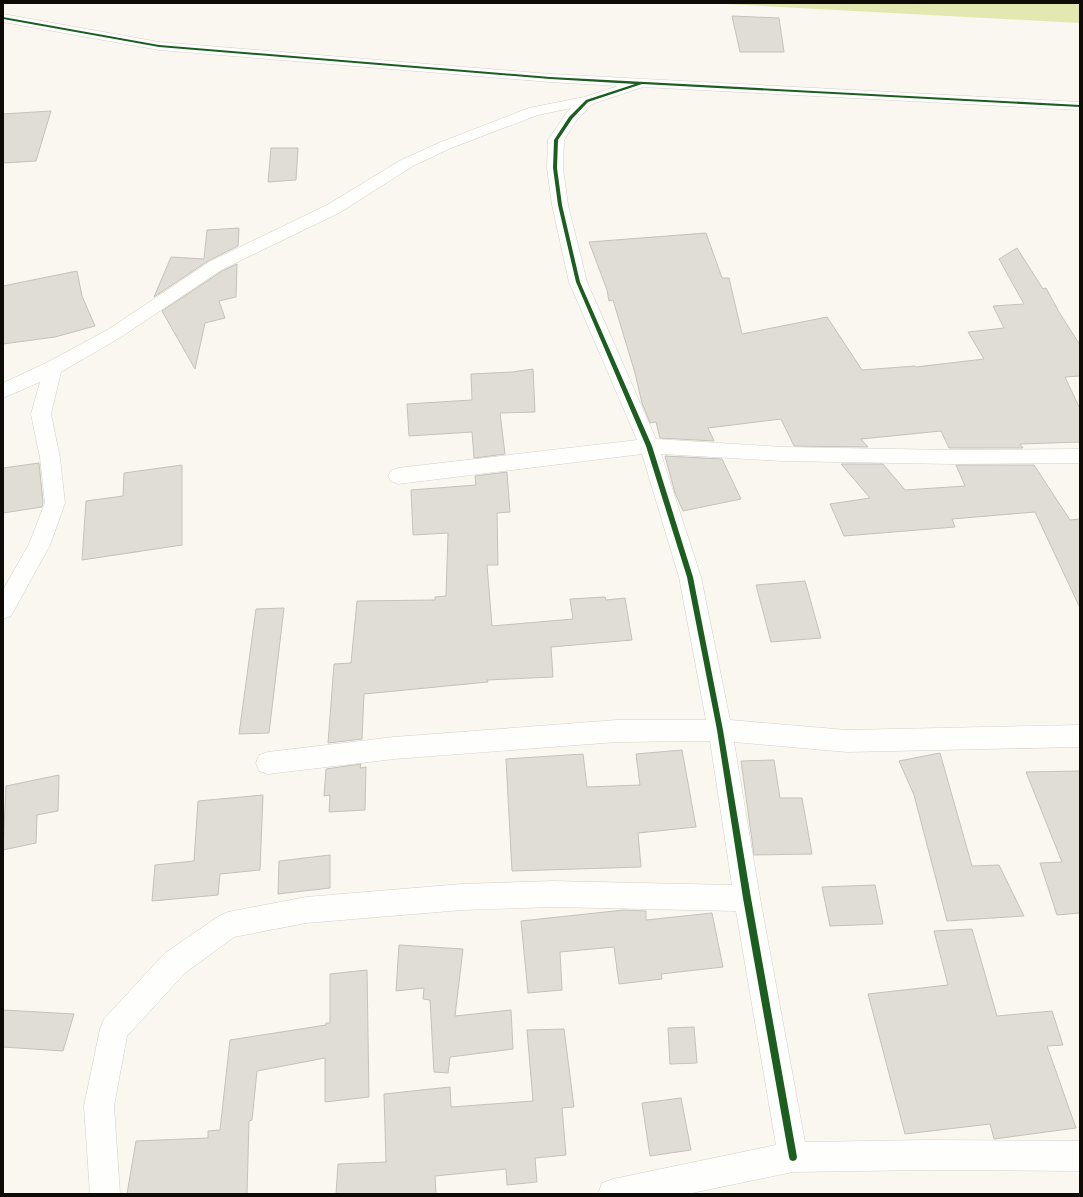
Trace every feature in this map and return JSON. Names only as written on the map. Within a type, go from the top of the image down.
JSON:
[{"type":"street","points":[[3,18],[159,46],[550,78],[1080,106]]},
{"type":"street","points":[[3,391],[53,368],[115,333],[215,266],[333,209],[407,163],[446,145],[534,111],[587,101],[641,83]]},
{"type":"street","points":[[587,101],[570,118],[556,140],[555,168],[560,205],[578,282],[649,446],[690,577],[720,730],[746,898],[793,1157]]},
{"type":"street","points":[[3,610],[39,545],[55,504],[50,458],[41,414],[53,368]]},
{"type":"street","points":[[398,476],[649,446],[782,454],[1080,456]]},
{"type":"street","points":[[268,763],[394,748],[617,731],[720,730],[847,741],[1080,736]]},
{"type":"street","points":[[105,1194],[99,1106],[114,1029],[175,963],[228,925],[306,910],[462,897],[552,894],[746,898]]},
{"type":"street","points":[[613,1194],[670,1188],[793,1157],[928,1155],[1080,1156]]},
{"type":"green space","points":[[707,3],[1080,3],[1080,23]]},
{"type":"building","points":[[732,16],[779,18],[784,52],[740,52]]},
{"type":"building","points":[[51,111],[36,161],[3,163],[3,114]]},
{"type":"building","points":[[271,148],[298,148],[296,180],[268,182]]},
{"type":"building","points":[[239,228],[238,246],[208,261],[154,297],[171,257],[204,259],[207,230]]},
{"type":"building","points":[[706,233],[722,278],[729,278],[742,334],[827,317],[862,370],[916,367],[984,359],[968,332],[1004,328],[993,306],[1024,304],[999,259],[1017,248],[1043,289],[1046,288],[1080,345],[1080,376],[1065,377],[1080,409],[1080,442],[1020,444],[1023,448],[949,448],[941,431],[861,439],[868,447],[794,446],[781,419],[708,428],[714,441],[660,438],[656,422],[650,423],[642,403],[635,373],[613,300],[609,301],[607,290],[589,242]]},
{"type":"building","points":[[237,264],[236,297],[219,301],[225,318],[205,323],[195,369],[162,311],[222,271]]},
{"type":"building","points":[[77,271],[82,296],[95,326],[55,337],[3,344],[3,286]]},
{"type":"building","points":[[533,369],[535,412],[500,413],[505,454],[474,458],[472,432],[409,436],[407,404],[472,400],[471,374],[512,372]]},
{"type":"building","points":[[665,456],[722,459],[741,499],[683,511],[675,493]]},
{"type":"building","points":[[39,463],[43,502],[42,507],[3,513],[3,468]]},
{"type":"building","points":[[841,464],[883,464],[905,490],[965,486],[956,465],[1034,465],[1070,520],[1080,519],[1080,608],[1035,512],[952,519],[955,527],[844,536],[830,504],[870,498]]},
{"type":"building","points":[[182,465],[182,545],[82,560],[86,501],[123,496],[124,473]]},
{"type":"building","points":[[507,472],[510,512],[497,513],[498,565],[487,565],[492,626],[573,619],[570,599],[605,597],[606,600],[625,598],[632,640],[551,647],[553,677],[487,680],[488,682],[364,694],[362,739],[328,743],[334,664],[351,663],[357,601],[435,600],[435,597],[446,596],[448,533],[413,535],[411,490],[476,485],[475,476]]},
{"type":"building","points":[[805,581],[821,638],[771,642],[756,585]]},
{"type":"building","points":[[284,608],[269,733],[239,734],[256,609]]},
{"type":"building","points":[[682,750],[696,827],[638,833],[641,867],[512,871],[506,759],[583,754],[587,787],[640,785],[636,754]]},
{"type":"building","points":[[940,753],[972,866],[999,865],[1024,916],[947,921],[914,795],[899,761]]},
{"type":"building","points":[[774,760],[780,798],[802,798],[812,854],[754,855],[741,761]]},
{"type":"building","points":[[361,764],[360,768],[366,767],[365,810],[329,812],[330,795],[324,796],[326,769]]},
{"type":"building","points":[[1080,771],[1080,913],[1057,915],[1040,863],[1062,862],[1026,772]]},
{"type":"building","points":[[59,775],[58,811],[37,815],[36,843],[3,850],[6,786]]},
{"type":"building","points":[[263,795],[260,870],[220,874],[218,895],[152,901],[155,865],[194,861],[198,801]]},
{"type":"building","points":[[330,855],[330,888],[278,894],[279,861]]},
{"type":"building","points":[[875,885],[883,924],[830,926],[822,887]]},
{"type":"building","points":[[624,910],[646,911],[646,920],[712,913],[723,967],[661,974],[662,979],[619,984],[614,947],[560,952],[562,990],[528,993],[521,921]]},
{"type":"building","points":[[972,929],[997,1016],[1052,1011],[1063,1045],[1047,1046],[1076,1128],[994,1139],[990,1124],[905,1134],[868,994],[948,985],[934,931]]},
{"type":"building","points":[[399,945],[463,949],[455,1016],[511,1010],[513,1049],[450,1057],[448,1073],[434,1072],[430,1000],[423,999],[424,988],[396,991]]},
{"type":"building","points":[[367,970],[369,1097],[325,1102],[325,1058],[257,1071],[252,1120],[249,1121],[247,1194],[127,1194],[136,1141],[208,1138],[208,1131],[220,1130],[230,1040],[326,1025],[326,1023],[330,1023],[330,974]]},
{"type":"building","points":[[3,1010],[74,1014],[63,1051],[3,1047]]},
{"type":"building","points":[[694,1027],[697,1063],[670,1064],[668,1028]]},
{"type":"building","points":[[564,1029],[574,1107],[562,1108],[566,1155],[535,1158],[537,1182],[507,1185],[506,1169],[435,1176],[436,1194],[336,1194],[338,1164],[386,1162],[384,1094],[450,1087],[451,1107],[533,1101],[527,1030]]},
{"type":"building","points":[[681,1098],[691,1150],[650,1156],[642,1103]]},
{"type":"cycle path","points":[[3,18],[159,46],[550,78],[1080,106]]},
{"type":"cycle path","points":[[641,83],[587,101],[570,118],[556,140],[555,168],[560,205],[578,282],[649,446],[690,577],[720,730],[747,898],[793,1157]]}]
